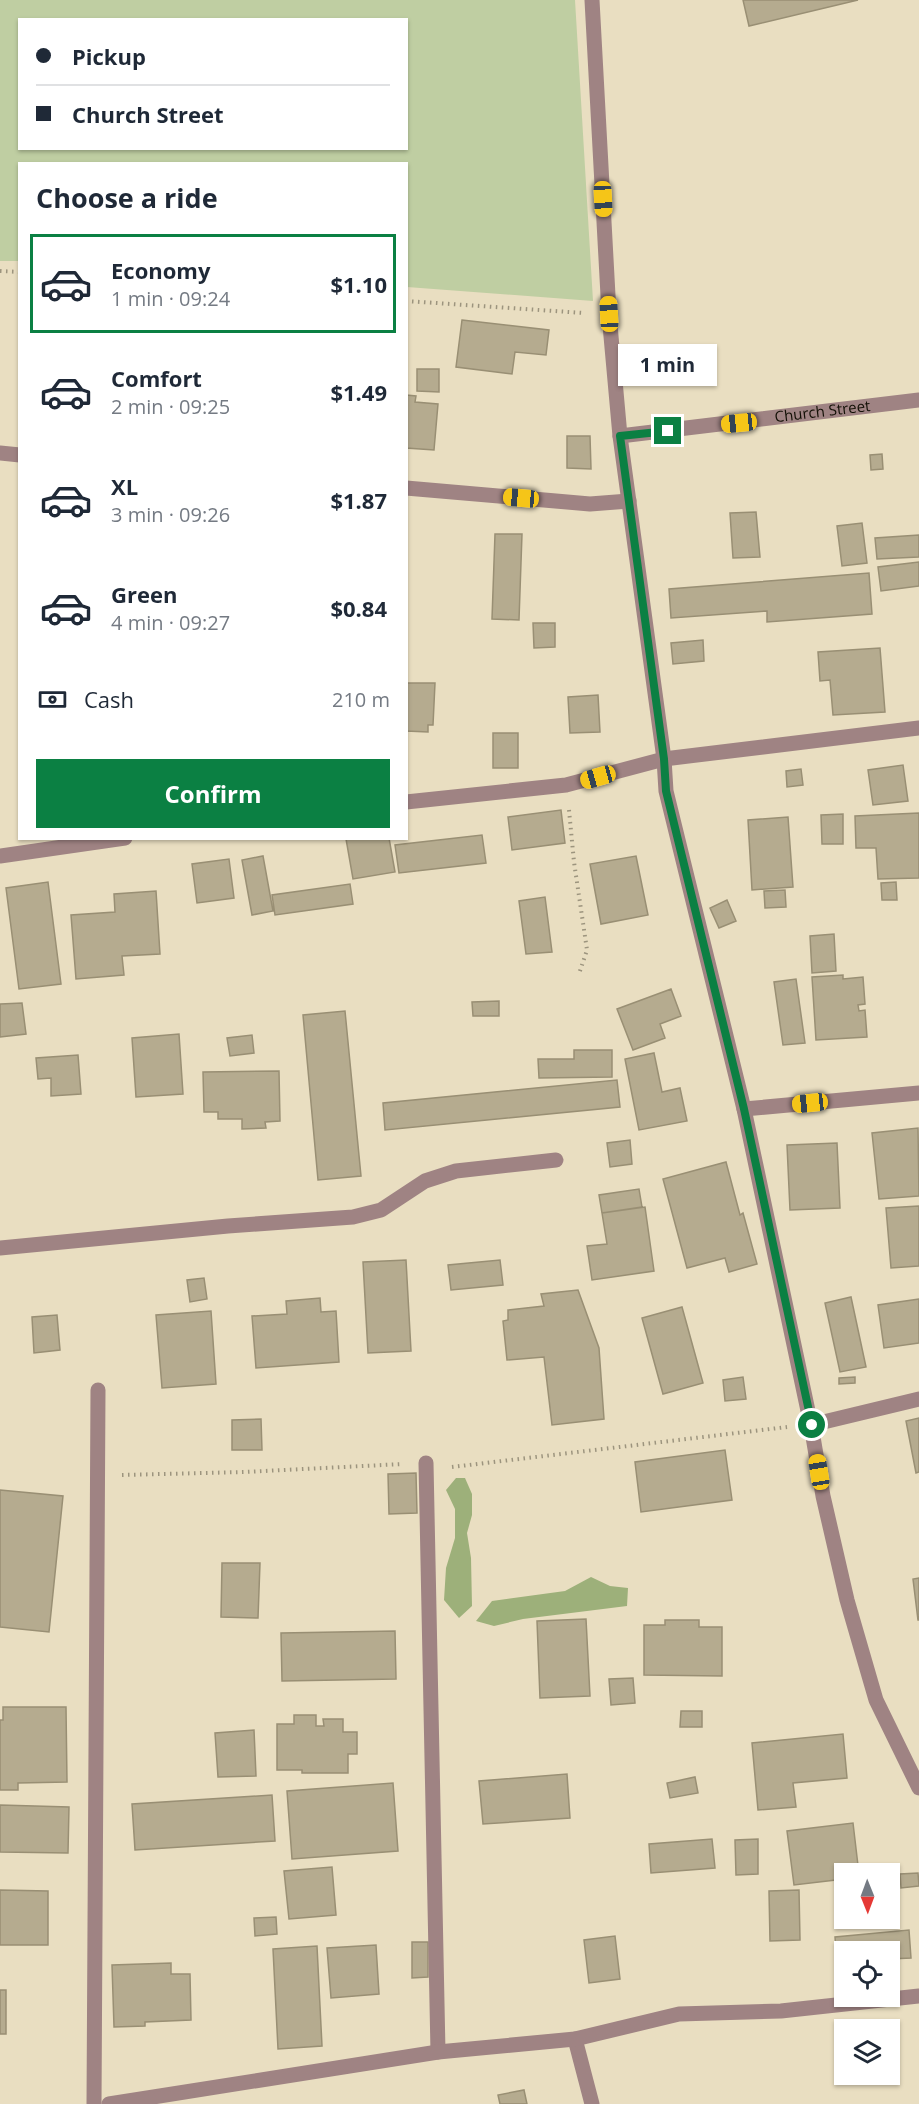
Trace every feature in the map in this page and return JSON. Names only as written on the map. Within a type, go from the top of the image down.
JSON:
[{"type":"street","points":[[592,0],[609,314],[620,436],[664,759],[666,791],[744,1109],[812,1425],[823,1496],[847,1600],[876,1700],[919,1788]]},
{"type":"street","name":"Church Street","points":[[620,436],[919,400]]},
{"type":"street","points":[[0,453],[18,454]]},
{"type":"street","points":[[408,488],[590,504],[629,501]]},
{"type":"street","points":[[408,802],[566,785],[664,759],[919,728]]},
{"type":"street","points":[[0,856],[111,840]]},
{"type":"street","points":[[744,1109],[919,1093]]},
{"type":"street","points":[[0,1248],[228,1226],[353,1217],[381,1210],[425,1181],[456,1171],[556,1160]]},
{"type":"street","points":[[94,2104],[98,1390]]},
{"type":"street","points":[[812,1425],[919,1399]]},
{"type":"street","points":[[426,1463],[438,2052]]},
{"type":"street","points":[[109,2104],[438,2052],[575,2039],[679,2014],[781,2011],[919,1996]]},
{"type":"street","points":[[575,2039],[592,2104]]},
{"type":"path","points":[[0,271],[18,272]]},
{"type":"path","points":[[408,301],[609,314]]},
{"type":"path","points":[[566,785],[586,950],[579,974]]},
{"type":"path","points":[[97,1475],[244,1472],[426,1463],[449,1467],[812,1425]]},
{"type":"green space","points":[[0,0],[575,0],[593,301],[408,287],[408,162],[18,162],[18,261],[0,261]]},
{"type":"green space","points":[[456,1478],[465,1478],[472,1494],[472,1515],[467,1533],[471,1558],[472,1606],[459,1618],[444,1600],[446,1568],[455,1538],[455,1509],[446,1490]]},
{"type":"green space","points":[[591,1577],[610,1586],[628,1588],[627,1606],[523,1619],[494,1626],[476,1621],[492,1601],[565,1591]]},
{"type":"building","points":[[743,0],[858,0],[749,26]]},
{"type":"building","points":[[462,320],[549,330],[546,355],[515,352],[512,374],[456,367]]},
{"type":"building","points":[[417,369],[439,369],[439,392],[417,391]]},
{"type":"building","points":[[408,395],[416,396],[415,402],[438,404],[434,450],[408,448]]},
{"type":"building","points":[[567,436],[590,436],[591,469],[567,468]]},
{"type":"building","points":[[882,454],[883,469],[871,470],[870,455]]},
{"type":"building","points":[[756,512],[760,557],[733,558],[730,513]]},
{"type":"building","points":[[862,523],[867,563],[842,566],[837,526]]},
{"type":"building","points":[[495,534],[522,534],[519,620],[492,619]]},
{"type":"building","points":[[919,535],[919,557],[877,559],[875,538]]},
{"type":"building","points":[[919,562],[919,586],[881,591],[878,567]]},
{"type":"building","points":[[869,573],[872,614],[767,622],[767,611],[671,618],[669,589]]},
{"type":"building","points":[[533,623],[555,623],[555,647],[534,648]]},
{"type":"building","points":[[703,640],[704,661],[673,664],[671,643]]},
{"type":"building","points":[[880,648],[885,712],[833,715],[830,680],[820,681],[818,652]]},
{"type":"building","points":[[408,683],[435,683],[433,725],[428,725],[428,732],[408,731]]},
{"type":"building","points":[[598,695],[600,732],[570,733],[568,697]]},
{"type":"building","points":[[493,733],[518,733],[518,768],[493,768]]},
{"type":"building","points":[[903,765],[908,801],[873,805],[868,770]]},
{"type":"building","points":[[801,769],[803,785],[787,787],[786,771]]},
{"type":"building","points":[[561,810],[565,843],[512,850],[508,817]]},
{"type":"building","points":[[919,813],[919,878],[878,879],[876,848],[856,848],[855,816]]},
{"type":"building","points":[[843,814],[843,844],[822,844],[821,815]]},
{"type":"building","points":[[788,817],[793,887],[752,890],[748,820]]},
{"type":"building","points":[[482,835],[486,863],[399,873],[395,845]]},
{"type":"building","points":[[346,840],[389,840],[395,872],[353,879]]},
{"type":"building","points":[[263,856],[273,911],[252,915],[242,860]]},
{"type":"building","points":[[636,856],[648,915],[601,924],[590,864]]},
{"type":"building","points":[[229,859],[234,898],[197,903],[192,864]]},
{"type":"building","points":[[48,882],[61,984],[19,989],[6,888]]},
{"type":"building","points":[[896,882],[897,900],[882,900],[881,883]]},
{"type":"building","points":[[350,884],[353,904],[275,915],[272,895]]},
{"type":"building","points":[[785,890],[786,907],[765,908],[764,891]]},
{"type":"building","points":[[156,891],[160,954],[122,956],[124,975],[76,979],[71,915],[115,912],[114,894]]},
{"type":"building","points":[[545,897],[552,952],[526,954],[519,901]]},
{"type":"building","points":[[727,900],[736,921],[719,928],[710,908]]},
{"type":"building","points":[[834,934],[836,971],[812,973],[810,936]]},
{"type":"building","points":[[843,975],[843,979],[863,977],[865,1004],[858,1005],[859,1011],[865,1010],[867,1037],[816,1040],[812,977]]},
{"type":"building","points":[[796,979],[805,1043],[783,1045],[774,982]]},
{"type":"building","points":[[671,989],[681,1016],[660,1024],[665,1038],[633,1050],[617,1009]]},
{"type":"building","points":[[499,1001],[499,1016],[473,1016],[472,1002]]},
{"type":"building","points":[[22,1003],[26,1034],[0,1037],[0,1004]]},
{"type":"building","points":[[345,1011],[361,1176],[318,1180],[303,1015]]},
{"type":"building","points":[[179,1034],[183,1094],[136,1097],[132,1038]]},
{"type":"building","points":[[252,1035],[254,1053],[230,1056],[227,1038]]},
{"type":"building","points":[[574,1050],[612,1050],[612,1077],[539,1078],[538,1059],[574,1059]]},
{"type":"building","points":[[654,1053],[662,1092],[680,1088],[687,1121],[639,1130],[625,1059]]},
{"type":"building","points":[[78,1055],[81,1094],[51,1096],[51,1078],[38,1079],[36,1058]]},
{"type":"building","points":[[279,1071],[280,1121],[265,1122],[266,1128],[242,1129],[242,1119],[218,1119],[218,1112],[204,1112],[203,1072]]},
{"type":"building","points":[[617,1080],[620,1107],[385,1130],[383,1103]]},
{"type":"building","points":[[918,1128],[919,1196],[879,1199],[872,1133]]},
{"type":"building","points":[[630,1140],[632,1164],[610,1167],[607,1143]]},
{"type":"building","points":[[837,1143],[840,1208],[790,1210],[787,1145]]},
{"type":"building","points":[[726,1162],[740,1215],[743,1213],[757,1264],[729,1272],[725,1258],[687,1268],[663,1179]]},
{"type":"building","points":[[639,1189],[642,1207],[602,1213],[599,1195]]},
{"type":"building","points":[[919,1206],[919,1266],[891,1268],[886,1208]]},
{"type":"building","points":[[645,1207],[654,1271],[592,1280],[587,1246],[607,1244],[602,1213]]},
{"type":"building","points":[[406,1260],[411,1351],[368,1353],[363,1262]]},
{"type":"building","points":[[500,1260],[503,1285],[451,1290],[448,1265]]},
{"type":"building","points":[[204,1278],[207,1299],[190,1302],[187,1280]]},
{"type":"building","points":[[578,1290],[599,1348],[604,1419],[552,1425],[544,1357],[507,1360],[503,1321],[508,1320],[508,1310],[544,1306],[541,1294]]},
{"type":"building","points":[[851,1297],[866,1367],[840,1372],[825,1303]]},
{"type":"building","points":[[320,1298],[321,1312],[336,1311],[339,1362],[256,1368],[252,1316],[287,1314],[286,1301]]},
{"type":"building","points":[[919,1299],[919,1343],[884,1348],[878,1305]]},
{"type":"building","points":[[682,1307],[703,1383],[663,1394],[642,1318]]},
{"type":"building","points":[[211,1311],[216,1384],[162,1388],[156,1315]]},
{"type":"building","points":[[57,1315],[60,1350],[34,1353],[32,1317]]},
{"type":"building","points":[[743,1377],[746,1399],[725,1401],[723,1380]]},
{"type":"building","points":[[855,1377],[855,1383],[839,1384],[839,1378]]},
{"type":"building","points":[[919,1418],[919,1472],[916,1473],[906,1421]]},
{"type":"building","points":[[261,1419],[262,1450],[232,1450],[232,1420]]},
{"type":"building","points":[[725,1450],[732,1500],[641,1512],[635,1462]]},
{"type":"building","points":[[416,1473],[417,1513],[389,1514],[388,1474]]},
{"type":"building","points":[[0,1490],[63,1496],[49,1632],[0,1627]]},
{"type":"building","points":[[222,1563],[260,1563],[258,1618],[221,1617]]},
{"type":"building","points":[[919,1578],[919,1620],[918,1620],[913,1579]]},
{"type":"building","points":[[586,1619],[590,1696],[540,1698],[537,1621]]},
{"type":"building","points":[[665,1620],[699,1620],[699,1627],[722,1627],[722,1676],[644,1675],[644,1625],[665,1625]]},
{"type":"building","points":[[395,1631],[396,1679],[282,1681],[281,1633]]},
{"type":"building","points":[[633,1678],[635,1703],[611,1705],[609,1679]]},
{"type":"building","points":[[3,1707],[66,1707],[67,1782],[18,1783],[18,1790],[0,1790],[0,1720],[3,1720]]},
{"type":"building","points":[[681,1711],[702,1711],[702,1727],[680,1727]]},
{"type":"building","points":[[294,1715],[316,1715],[316,1726],[324,1726],[323,1719],[343,1719],[343,1732],[357,1732],[357,1754],[348,1754],[348,1773],[302,1773],[302,1770],[277,1770],[277,1724],[294,1724]]},
{"type":"building","points":[[254,1730],[256,1776],[218,1777],[215,1733]]},
{"type":"building","points":[[843,1734],[847,1778],[793,1783],[796,1807],[758,1810],[752,1743]]},
{"type":"building","points":[[567,1774],[570,1818],[483,1824],[479,1781]]},
{"type":"building","points":[[695,1777],[698,1793],[670,1798],[667,1783]]},
{"type":"building","points":[[393,1783],[398,1851],[292,1859],[287,1791]]},
{"type":"building","points":[[272,1795],[275,1841],[135,1850],[132,1804]]},
{"type":"building","points":[[0,1805],[69,1807],[68,1853],[0,1852]]},
{"type":"building","points":[[853,1823],[858,1863],[834,1863],[834,1880],[794,1885],[787,1831]]},
{"type":"building","points":[[712,1839],[715,1868],[651,1873],[649,1844]]},
{"type":"building","points":[[758,1839],[758,1874],[736,1875],[735,1840]]},
{"type":"building","points":[[332,1867],[336,1915],[289,1919],[284,1871]]},
{"type":"building","points":[[918,1873],[919,1886],[901,1888],[900,1874]]},
{"type":"building","points":[[0,1890],[48,1891],[48,1945],[0,1945]]},
{"type":"building","points":[[799,1890],[800,1940],[770,1941],[769,1891]]},
{"type":"building","points":[[276,1917],[277,1934],[255,1936],[254,1918]]},
{"type":"building","points":[[909,1930],[911,1958],[900,1959],[900,1941],[835,1941],[835,1937]]},
{"type":"building","points":[[615,1936],[620,1979],[589,1983],[584,1940]]},
{"type":"building","points":[[412,1942],[428,1942],[428,1977],[412,1978]]},
{"type":"building","points":[[376,1945],[379,1994],[331,1998],[327,1948]]},
{"type":"building","points":[[317,1946],[322,2046],[278,2049],[273,1949]]},
{"type":"building","points":[[171,1963],[171,1974],[190,1974],[191,2020],[145,2022],[145,2026],[114,2027],[112,1965]]},
{"type":"building","points":[[0,1990],[6,1990],[6,2034],[0,2034]]},
{"type":"building","points":[[524,2090],[527,2104],[500,2104],[498,2095]]},
{"type":"route","points":[[668,431],[620,436],[664,759],[666,791],[744,1109],[812,1425]]}]
